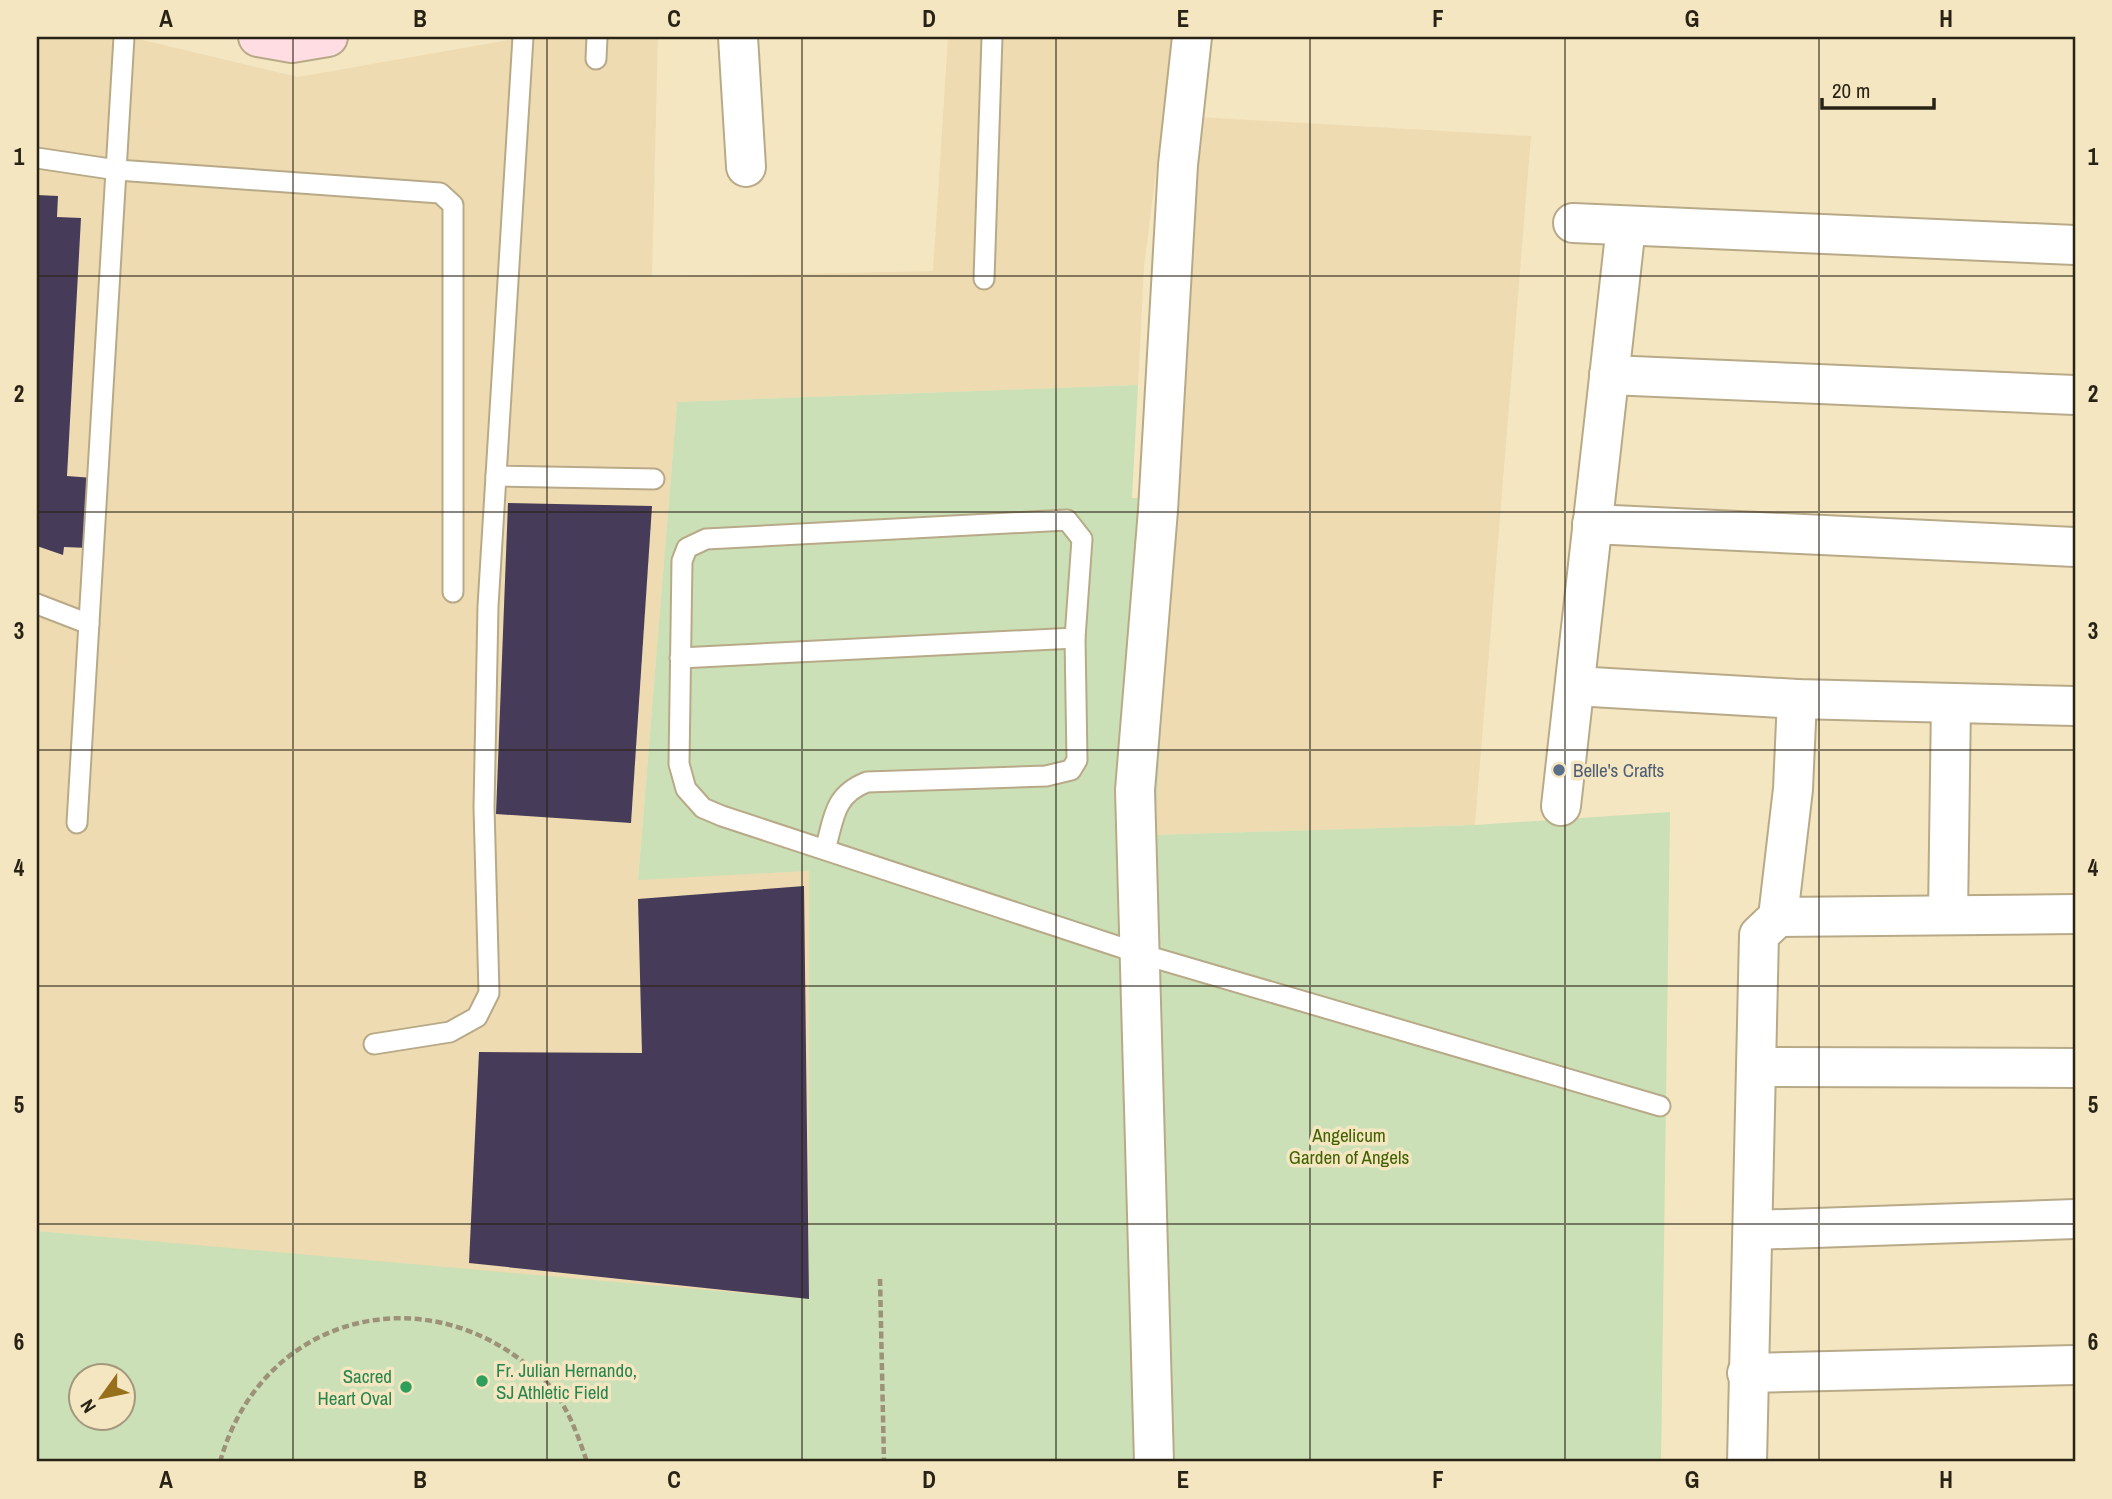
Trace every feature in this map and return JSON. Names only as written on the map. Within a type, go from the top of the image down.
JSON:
[{"type":"street","points":[[258,37],[292,43],[328,37]]},
{"type":"street","points":[[738,37],[746,167]]},
{"type":"street","points":[[1154,1462],[1135,790],[1158,510],[1178,164],[1192,37]]},
{"type":"street","points":[[1573,223],[2075,245]]},
{"type":"street","points":[[1560,806],[1626,226]]},
{"type":"street","points":[[1609,375],[2075,396]]},
{"type":"street","points":[[1592,524],[2075,547]]},
{"type":"street","points":[[1575,686],[1797,699],[2075,706]]},
{"type":"street","points":[[1747,1462],[1759,935],[1778,917],[1793,789],[1797,699]]},
{"type":"street","points":[[1948,915],[1951,703]]},
{"type":"street","points":[[1778,917],[2075,914]]},
{"type":"street","points":[[1757,1066],[2075,1068]]},
{"type":"street","points":[[1754,1230],[2075,1219]]},
{"type":"street","points":[[1747,1373],[2075,1364]]},
{"type":"lane","points":[[77,823],[124,37]]},
{"type":"lane","points":[[374,1044],[450,1032],[477,1017],[489,993],[484,807],[488,606],[523,37]]},
{"type":"lane","points":[[596,59],[597,37]]},
{"type":"lane","points":[[984,279],[992,37]]},
{"type":"lane","points":[[37,158],[117,170],[440,193],[453,205],[453,592]]},
{"type":"lane","points":[[496,477],[654,479]]},
{"type":"lane","points":[[825,850],[839,801],[850,788],[867,782],[1045,776],[1071,770],[1077,761],[1075,638],[1082,539],[1067,520],[1056,518],[696,542],[687,548],[682,561],[679,764],[686,789],[704,808],[713,812],[825,850],[1138,953],[1660,1106]]},
{"type":"lane","points":[[37,604],[89,624]]},
{"type":"lane","points":[[680,658],[1075,638]]},
{"type":"path","points":[[880,1279],[884,1462]]},
{"type":"path","points":[[220,1462],[229,1430],[258,1384],[298,1348],[347,1325],[400,1317],[453,1324],[503,1346],[545,1380],[575,1425],[587,1462]]},
{"type":"shaded area","points":[[37,37],[130,37],[298,77],[525,37],[658,37],[652,277],[933,271],[948,37],[1173,37],[1144,267],[1138,385],[677,402],[638,879],[809,871],[809,1300],[814,1462],[148,1241],[37,1231]]},
{"type":"shaded area","points":[[1198,117],[1531,136],[1475,825],[1155,835]]},
{"type":"green space","name":"Angelicum Garden of Angels","points":[[1138,385],[1132,498],[1175,497],[1155,835],[1475,825],[1670,812],[1661,1462],[37,1462],[37,1231],[809,1299],[809,871],[638,880],[677,402]]},
{"type":"building","points":[[37,195],[58,196],[57,217],[81,218],[67,476],[93,478],[89,548],[64,547],[63,555],[37,546]]},
{"type":"building","points":[[508,503],[652,506],[631,823],[496,814]]},
{"type":"building","points":[[804,886],[809,1299],[469,1263],[479,1052],[642,1053],[638,899]]},
{"type":"place","name":"Belle's Crafts","points":[[1559,770]]},
{"type":"place","name":"Fr. Julian Hernando, SJ Athletic Field","points":[[482,1381]]},
{"type":"place","name":"Sacred Heart Oval","points":[[406,1387]]}]
